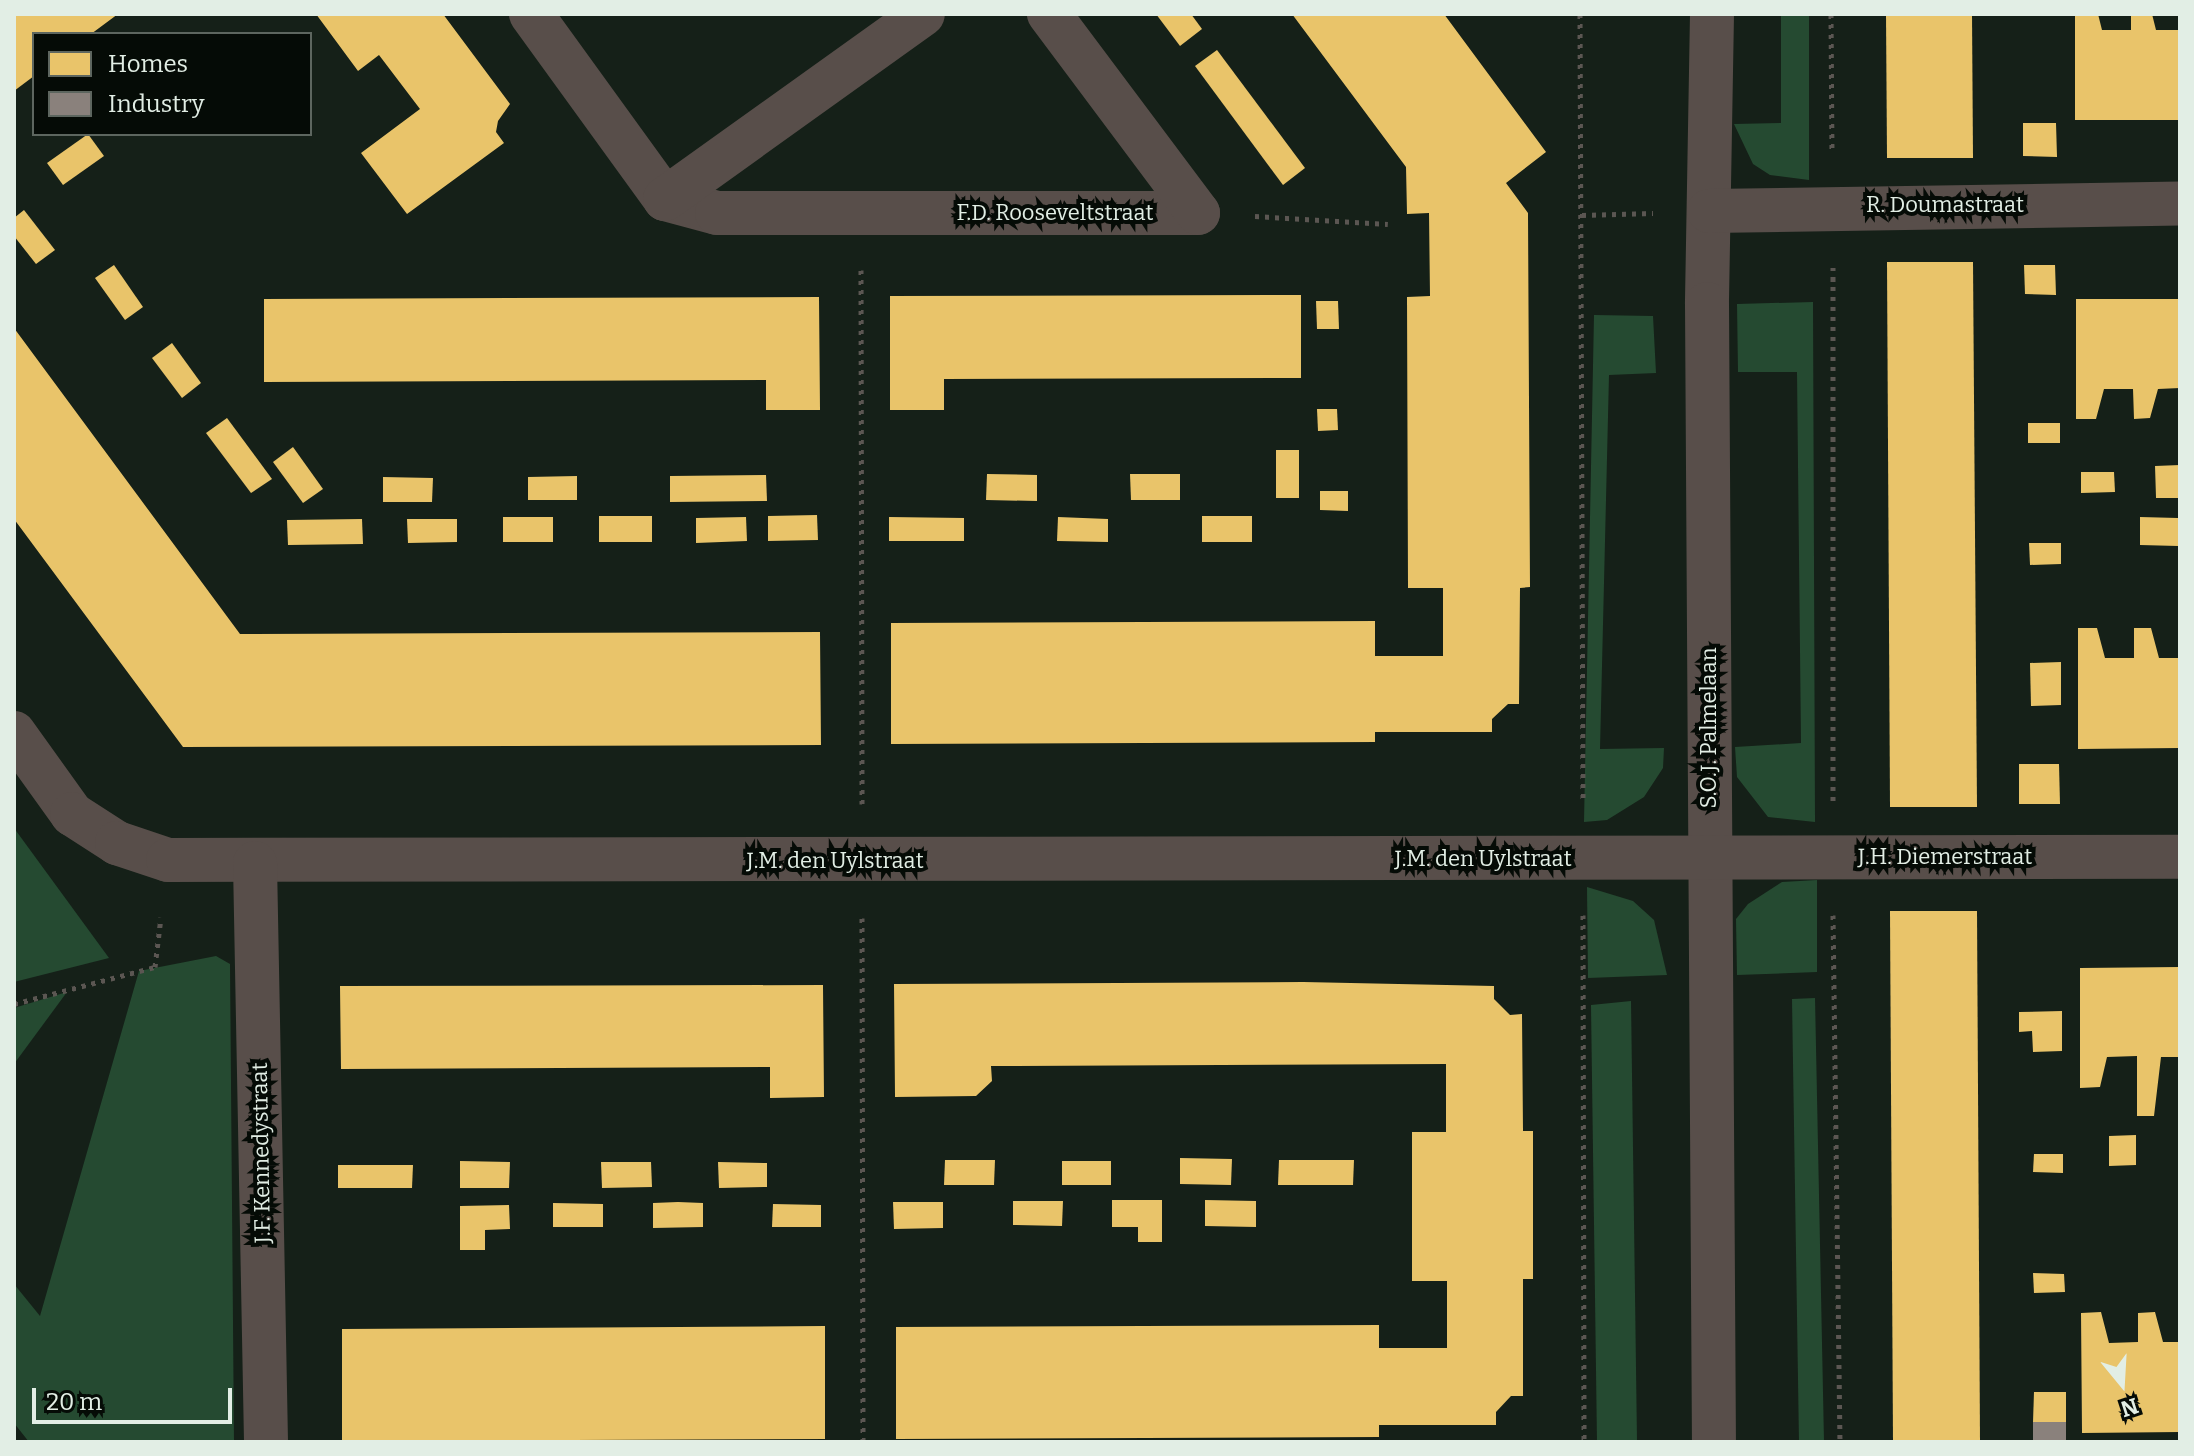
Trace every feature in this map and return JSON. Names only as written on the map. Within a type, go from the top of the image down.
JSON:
[{"type":"street","points":[[531,14],[665,199],[923,14]]},
{"type":"street","name":"F.D. Rooseveltstraat","points":[[1049,14],[1198,213]]},
{"type":"street","name":"S.O.J. Palmelaan","points":[[1712,14],[1709,211],[1714,1442]]},
{"type":"street","name":"F.D. Rooseveltstraat","points":[[665,199],[717,213],[1198,213]]},
{"type":"street","name":"R. Doumastraat","points":[[1709,211],[1832,206],[2180,204]]},
{"type":"street","name":"J.M. den Uylstraat","points":[[14,733],[72,814],[117,843],[168,860],[255,863],[1710,861]]},
{"type":"street","name":"J.H. Diemerstraat","points":[[1710,861],[1833,856],[2180,857]]},
{"type":"street","name":"J.F. Kennedystraat","points":[[255,863],[266,1442]]},
{"type":"path","points":[[1580,14],[1584,1442]]},
{"type":"path","points":[[1831,14],[1833,856],[1840,1442]]},
{"type":"path","points":[[1582,215],[1709,211]]},
{"type":"path","points":[[1198,213],[1388,224]]},
{"type":"path","points":[[14,1004],[155,967],[168,860]]},
{"type":"green space","points":[[1781,14],[1809,14],[1809,180],[1770,175],[1753,164],[1734,124],[1781,123]]},
{"type":"green space","points":[[1813,302],[1815,822],[1768,817],[1737,777],[1735,747],[1801,743],[1797,372],[1738,372],[1737,304]]},
{"type":"green space","points":[[1594,315],[1653,316],[1656,373],[1609,375],[1600,749],[1664,748],[1663,768],[1644,797],[1607,820],[1584,822]]},
{"type":"green space","points":[[14,828],[109,958],[14,982]]},
{"type":"green space","points":[[1817,880],[1817,972],[1737,975],[1736,919],[1748,904],[1782,882]]},
{"type":"green space","points":[[1587,887],[1633,901],[1654,920],[1667,975],[1588,978]]},
{"type":"green space","points":[[216,956],[230,964],[234,1442],[29,1442],[14,1423],[14,1284],[40,1316],[139,971]]},
{"type":"green space","points":[[67,992],[14,1064],[14,1008]]},
{"type":"green space","points":[[1815,998],[1824,1442],[1799,1442],[1792,999]]},
{"type":"green space","points":[[1631,1001],[1637,1442],[1597,1442],[1591,1005]]},
{"type":"building: Homes","points":[[14,14],[118,14],[94,32],[32,32],[32,78],[14,91]]},
{"type":"building: Homes","points":[[316,14],[443,14],[510,104],[498,121],[496,132],[504,143],[407,214],[361,153],[420,109],[379,55],[358,71]]},
{"type":"building: Homes","points":[[1156,14],[1191,14],[1202,29],[1180,46]]},
{"type":"building: Homes","points":[[1292,14],[1444,14],[1546,152],[1506,183],[1528,213],[1530,587],[1520,588],[1519,704],[1508,704],[1492,719],[1492,732],[1375,732],[1375,742],[891,744],[891,623],[1375,621],[1375,656],[1443,656],[1443,588],[1408,588],[1407,297],[1430,296],[1429,213],[1407,214],[1406,167]]},
{"type":"building: Homes","points":[[1886,14],[1972,14],[1973,158],[1887,158]]},
{"type":"building: Homes","points":[[2075,14],[2098,14],[2102,30],[2131,30],[2131,14],[2152,14],[2156,30],[2180,30],[2180,120],[2075,120]]},
{"type":"building: Homes","points":[[1217,50],[1305,168],[1283,185],[1195,66]]},
{"type":"building: Homes","points":[[2023,123],[2056,123],[2057,157],[2023,156]]},
{"type":"building: Homes","points":[[85,136],[89,136],[104,156],[63,185],[47,163]]},
{"type":"building: Homes","points":[[24,210],[55,250],[36,264],[14,236],[14,218]]},
{"type":"building: Homes","points":[[1887,262],[1973,262],[1977,807],[1890,807]]},
{"type":"building: Homes","points":[[114,265],[143,307],[125,320],[95,278]]},
{"type":"building: Homes","points":[[2024,265],[2055,265],[2056,295],[2025,294]]},
{"type":"building: Homes","points":[[1301,295],[1301,378],[944,379],[944,410],[890,410],[890,296]]},
{"type":"building: Homes","points":[[819,297],[820,410],[766,410],[766,380],[264,382],[264,299]]},
{"type":"building: Homes","points":[[2076,299],[2180,299],[2180,388],[2158,389],[2150,418],[2134,419],[2133,389],[2104,389],[2096,419],[2076,419]]},
{"type":"building: Homes","points":[[1316,301],[1338,301],[1339,329],[1317,329]]},
{"type":"building: Homes","points":[[14,328],[240,634],[820,632],[821,745],[183,747],[14,519]]},
{"type":"building: Homes","points":[[172,343],[201,383],[182,398],[152,358]]},
{"type":"building: Homes","points":[[1317,409],[1337,409],[1338,430],[1318,431]]},
{"type":"building: Homes","points":[[227,418],[272,479],[251,493],[206,433]]},
{"type":"building: Homes","points":[[2028,423],[2060,423],[2060,443],[2028,443]]},
{"type":"building: Homes","points":[[293,447],[323,489],[303,503],[273,462]]},
{"type":"building: Homes","points":[[1276,450],[1299,450],[1299,498],[1276,498]]},
{"type":"building: Homes","points":[[2180,465],[2180,498],[2156,498],[2155,466]]},
{"type":"building: Homes","points":[[2081,472],[2114,472],[2115,492],[2081,493]]},
{"type":"building: Homes","points":[[987,474],[1037,475],[1037,501],[986,500]]},
{"type":"building: Homes","points":[[1130,474],[1180,474],[1180,500],[1131,500]]},
{"type":"building: Homes","points":[[766,475],[767,501],[670,502],[670,476]]},
{"type":"building: Homes","points":[[577,476],[577,500],[528,500],[528,477]]},
{"type":"building: Homes","points":[[383,477],[433,478],[432,502],[383,502]]},
{"type":"building: Homes","points":[[1320,491],[1348,491],[1348,511],[1320,510]]},
{"type":"building: Homes","points":[[817,515],[818,540],[768,541],[768,516]]},
{"type":"building: Homes","points":[[599,516],[652,516],[652,542],[599,542]]},
{"type":"building: Homes","points":[[1202,516],[1252,516],[1252,542],[1202,542]]},
{"type":"building: Homes","points":[[503,517],[553,517],[553,542],[503,542]]},
{"type":"building: Homes","points":[[746,517],[747,541],[696,543],[696,518]]},
{"type":"building: Homes","points":[[889,517],[964,518],[964,541],[889,541]]},
{"type":"building: Homes","points":[[1058,517],[1108,519],[1108,542],[1057,541]]},
{"type":"building: Homes","points":[[2140,517],[2178,518],[2178,546],[2140,545]]},
{"type":"building: Homes","points":[[362,519],[363,544],[288,545],[287,520]]},
{"type":"building: Homes","points":[[407,519],[457,519],[457,542],[408,543]]},
{"type":"building: Homes","points":[[2029,543],[2061,543],[2061,564],[2030,565]]},
{"type":"building: Homes","points":[[2078,628],[2097,628],[2105,658],[2134,658],[2134,628],[2151,628],[2159,658],[2180,658],[2180,748],[2078,749]]},
{"type":"building: Homes","points":[[2061,662],[2061,705],[2031,706],[2030,663]]},
{"type":"building: Homes","points":[[2019,764],[2059,764],[2060,804],[2019,804]]},
{"type":"building: Homes","points":[[1890,911],[1977,911],[1980,1442],[1893,1442]]},
{"type":"building: Homes","points":[[2180,967],[2180,1057],[2161,1057],[2154,1116],[2137,1116],[2137,1056],[2107,1057],[2100,1087],[2080,1088],[2080,968]]},
{"type":"building: Homes","points":[[1303,982],[1494,986],[1494,999],[1510,1015],[1522,1014],[1523,1131],[1533,1131],[1533,1279],[1523,1279],[1523,1396],[1511,1396],[1496,1412],[1496,1425],[1379,1425],[1379,1437],[896,1439],[896,1327],[1379,1325],[1379,1348],[1447,1348],[1447,1281],[1412,1281],[1412,1132],[1446,1132],[1446,1064],[991,1066],[992,1081],[976,1096],[895,1097],[894,984]]},
{"type":"building: Homes","points":[[823,985],[824,1097],[770,1098],[770,1067],[341,1069],[340,986]]},
{"type":"building: Homes","points":[[2062,1011],[2062,1051],[2033,1052],[2032,1031],[2019,1032],[2019,1012]]},
{"type":"building: Homes","points":[[2136,1135],[2136,1165],[2109,1166],[2109,1136]]},
{"type":"building: Homes","points":[[2034,1154],[2063,1154],[2063,1173],[2033,1172]]},
{"type":"building: Homes","points":[[1180,1158],[1232,1159],[1231,1185],[1180,1184]]},
{"type":"building: Homes","points":[[945,1160],[995,1160],[994,1185],[944,1185]]},
{"type":"building: Homes","points":[[1279,1160],[1354,1160],[1353,1185],[1278,1185]]},
{"type":"building: Homes","points":[[460,1161],[510,1162],[509,1188],[460,1188]]},
{"type":"building: Homes","points":[[1062,1161],[1111,1161],[1111,1185],[1062,1185]]},
{"type":"building: Homes","points":[[601,1162],[651,1162],[652,1187],[602,1188]]},
{"type":"building: Homes","points":[[718,1162],[767,1163],[767,1187],[719,1188]]},
{"type":"building: Homes","points":[[338,1165],[413,1165],[412,1188],[338,1188]]},
{"type":"building: Homes","points":[[1112,1200],[1162,1200],[1162,1242],[1138,1242],[1138,1227],[1112,1227]]},
{"type":"building: Homes","points":[[1205,1200],[1256,1201],[1256,1227],[1205,1226]]},
{"type":"building: Homes","points":[[1013,1201],[1063,1201],[1062,1226],[1013,1225]]},
{"type":"building: Homes","points":[[893,1202],[943,1202],[943,1228],[894,1229]]},
{"type":"building: Homes","points":[[553,1203],[603,1204],[603,1227],[553,1227]]},
{"type":"building: Homes","points":[[653,1203],[703,1203],[703,1227],[653,1228]]},
{"type":"building: Homes","points":[[773,1204],[821,1205],[821,1227],[772,1227]]},
{"type":"building: Homes","points":[[509,1205],[510,1229],[485,1230],[485,1250],[460,1250],[460,1206]]},
{"type":"building: Homes","points":[[2033,1273],[2064,1274],[2065,1292],[2034,1293]]},
{"type":"building: Homes","points":[[2101,1312],[2109,1343],[2138,1342],[2138,1313],[2155,1312],[2163,1342],[2180,1342],[2180,1432],[2082,1433],[2081,1313]]},
{"type":"building: Homes","points":[[825,1326],[825,1439],[342,1441],[342,1329]]},
{"type":"building: Homes","points":[[2034,1392],[2066,1392],[2066,1422],[2033,1422]]},
{"type":"building: Industry","points":[[2033,1422],[2066,1422],[2066,1442],[2033,1442]]}]
